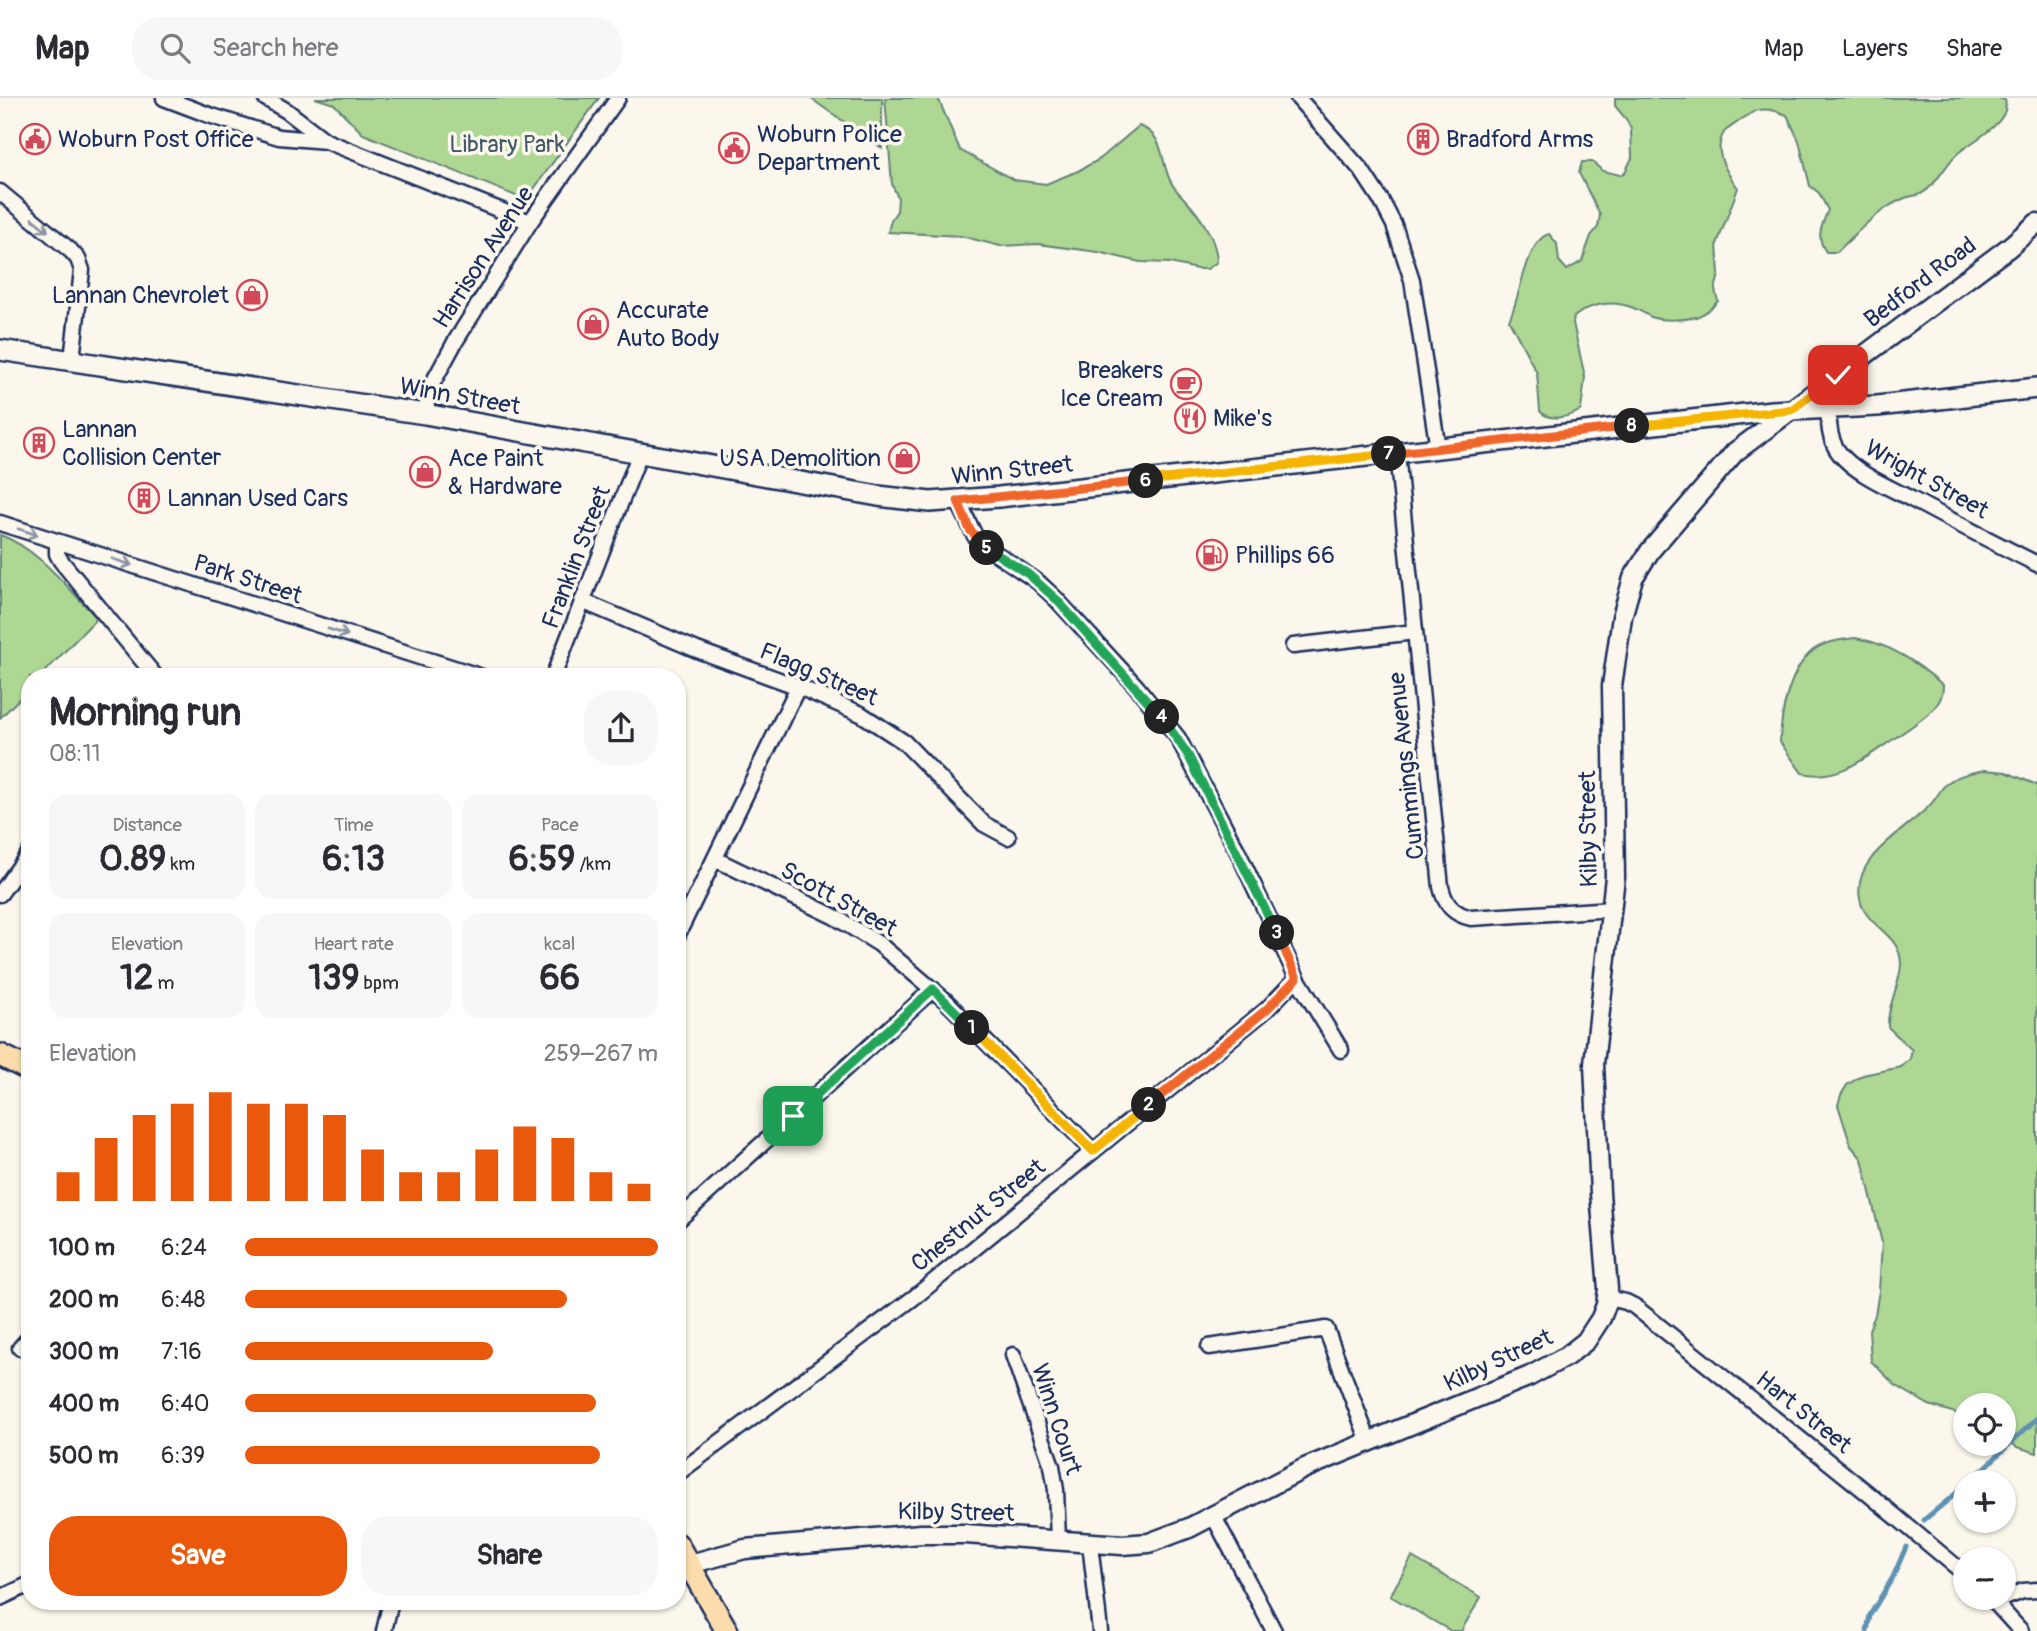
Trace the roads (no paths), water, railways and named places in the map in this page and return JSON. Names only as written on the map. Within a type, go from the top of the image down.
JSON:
[{"type":"main road","name":"Winn Street","points":[[0,350],[425,414],[896,499],[958,501],[1682,420],[1791,410],[1877,406],[2037,388]]},
{"type":"main road","points":[[0,1055],[21,1066]]},
{"type":"main road","points":[[686,1558],[727,1631]]},
{"type":"street","points":[[164,98],[279,137],[326,141]]},
{"type":"street","points":[[265,98],[326,141],[530,222]]},
{"type":"street","name":"Harrison Avenue","points":[[425,414],[430,388],[455,342],[530,222],[618,98]]},
{"type":"street","points":[[1298,98],[1369,181],[1394,225],[1412,280],[1437,449]]},
{"type":"street","points":[[0,192],[78,259],[82,278],[72,360]]},
{"type":"street","name":"Bedford Road","points":[[1791,410],[2037,223]]},
{"type":"street","name":"Wright Street","points":[[1828,408],[1832,440],[1842,456],[1854,467],[2037,564]]},
{"type":"street","name":"Kilby Street","points":[[690,1564],[745,1549],[882,1536],[965,1534],[1122,1545],[1150,1543],[1169,1537],[1289,1475],[1484,1396],[1559,1361],[1578,1348],[1601,1318],[1607,1298],[1594,1064],[1613,909],[1615,863],[1611,706],[1614,664],[1626,600],[1636,570],[1735,452],[1791,410]]},
{"type":"street","name":"Franklin Street","points":[[556,668],[640,453]]},
{"type":"street","name":"Cummings Avenue","points":[[1397,453],[1441,887],[1447,904],[1460,915],[1477,918],[1613,909]]},
{"type":"street","points":[[958,501],[975,536],[990,550],[1038,582],[1056,599],[1171,728],[1188,755],[1238,852],[1297,978],[1341,1050]]},
{"type":"street","name":"Park Street","points":[[0,523],[454,668]]},
{"type":"street","points":[[57,542],[61,561],[149,668]]},
{"type":"street","name":"Flagg Street","points":[[582,601],[697,650],[798,687],[861,714],[897,736],[984,824],[1008,837]]},
{"type":"street","points":[[1293,646],[1415,632]]},
{"type":"street","points":[[686,918],[798,687]]},
{"type":"street","name":"Scott Street","points":[[715,859],[866,934],[933,989],[1093,1151]]},
{"type":"street","points":[[0,894],[21,865]]},
{"type":"street","name":"Chestnut Street","points":[[686,1467],[870,1331],[1266,1010],[1297,978]]},
{"type":"street","points":[[686,1213],[933,989]]},
{"type":"street","name":"Hart Street","points":[[1607,1298],[1634,1306],[1953,1564]]},
{"type":"street","points":[[1209,1347],[1326,1329],[1369,1442]]},
{"type":"street","name":"Winn Court","points":[[1013,1355],[1052,1466],[1058,1540]]},
{"type":"street","points":[[1213,1515],[1273,1631]]},
{"type":"street","points":[[1090,1543],[1100,1631]]},
{"type":"street","points":[[0,1598],[21,1588]]},
{"type":"street","points":[[2016,1593],[2037,1590]]},
{"type":"street","points":[[384,1631],[389,1610]]},
{"type":"street","points":[[2006,1610],[2021,1631]]},
{"type":"waterway","points":[[1983,1470],[2037,1418]]},
{"type":"waterway","points":[[1924,1520],[1953,1496]]},
{"type":"waterway","points":[[1867,1631],[1870,1615],[1893,1577],[1906,1547]]},
{"type":"place","name":"Woburn Post Office","points":[[35,139]]},
{"type":"place","name":"Bradford Arms","points":[[1423,139]]},
{"type":"place","name":"Woburn Police Department","points":[[734,148]]},
{"type":"place","name":"Lannan Chevrolet","points":[[252,295]]},
{"type":"place","name":"Accurate Auto Body","points":[[593,324]]},
{"type":"place","name":"Breakers Ice Cream","points":[[1186,384]]},
{"type":"place","name":"Mike's","points":[[1190,418]]},
{"type":"place","name":"Lannan Collision Center","points":[[39,443]]},
{"type":"place","name":"USA Demolition","points":[[904,458]]},
{"type":"place","name":"Ace Paint & Hardware","points":[[425,472]]},
{"type":"place","name":"Lannan Used Cars","points":[[144,498]]},
{"type":"place","name":"Phillips 66","points":[[1212,555]]},
{"type":"park label","name":"Library Park","points":[[507,144]]}]
